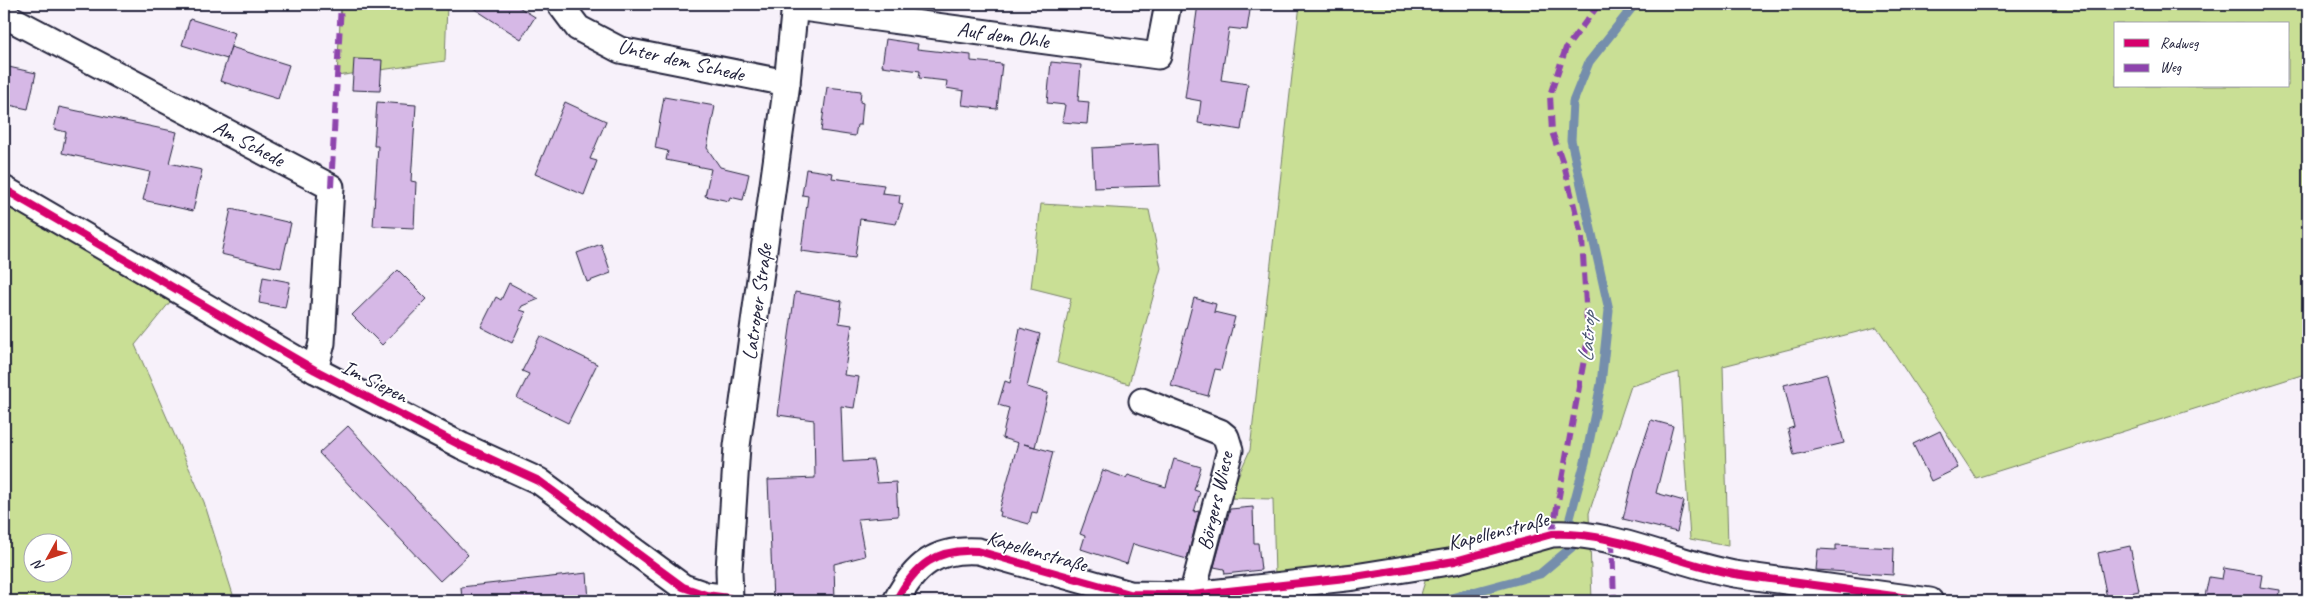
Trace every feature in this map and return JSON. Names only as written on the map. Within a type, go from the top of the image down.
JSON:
[{"type":"street","name":"Unter dem Schede","points":[[560,4],[578,28],[620,50],[787,83]]},
{"type":"street","name":"Auf dem Ohle","points":[[795,5],[1158,56],[1168,4]]},
{"type":"street","name":"Latroper Straße","points":[[730,600],[729,570],[738,446],[787,83],[795,5]]},
{"type":"street","name":"Am Schede","points":[[4,14],[330,187],[322,343],[315,370]]},
{"type":"street","name":"Im Siepen","points":[[4,189],[315,370],[462,446],[539,481],[683,587],[706,595],[730,600]]},
{"type":"street","name":"Börgers Wiese","points":[[1142,401],[1220,432],[1229,444],[1230,450],[1192,595]]},
{"type":"street","name":"Kapellenstraße","points":[[896,601],[908,580],[921,566],[939,555],[959,551],[978,551],[1129,598],[1192,595],[1355,577],[1455,561],[1552,534],[1561,534],[1595,537],[1713,570],[1816,587],[1930,601]]},
{"type":"green space","points":[[341,4],[447,4],[445,61],[337,76]]},
{"type":"green space","points":[[1300,4],[2308,4],[2308,373],[1976,478],[1877,327],[1723,366],[1728,546],[1690,539],[1679,372],[1631,386],[1589,513],[1592,601],[1419,601],[1434,552],[1275,576],[1273,499],[1228,498],[1250,450]]},
{"type":"green space","points":[[4,202],[170,302],[135,345],[204,502],[235,601],[4,601]]},
{"type":"green space","points":[[1041,204],[1149,210],[1161,268],[1129,384],[1057,363],[1071,298],[1031,288]]},
{"type":"building","points":[[467,4],[514,4],[535,17],[521,39]]},
{"type":"building","points":[[1198,4],[1251,4],[1247,30],[1229,28],[1221,80],[1248,84],[1241,130],[1198,123],[1201,101],[1185,98]]},
{"type":"building","points":[[190,19],[235,33],[227,59],[182,45]]},
{"type":"building","points":[[886,39],[918,44],[917,49],[971,55],[971,61],[1002,64],[997,109],[962,105],[964,91],[946,88],[947,81],[919,78],[920,71],[882,66]]},
{"type":"building","points":[[231,47],[289,65],[278,99],[220,81]]},
{"type":"building","points":[[354,59],[382,60],[380,91],[352,90]]},
{"type":"building","points":[[1051,62],[1081,65],[1078,101],[1089,102],[1087,124],[1062,122],[1065,105],[1047,103]]},
{"type":"building","points":[[4,66],[36,73],[28,109],[4,104]]},
{"type":"building","points":[[827,87],[861,91],[860,102],[863,103],[861,125],[857,125],[855,136],[821,131]]},
{"type":"building","points":[[664,97],[715,106],[707,148],[720,167],[749,174],[743,200],[730,197],[729,201],[705,196],[711,169],[666,160],[668,151],[655,148]]},
{"type":"building","points":[[377,102],[416,105],[411,181],[416,182],[414,228],[373,226],[378,146],[374,146]]},
{"type":"building","points":[[565,102],[606,121],[590,159],[597,161],[584,195],[535,174]]},
{"type":"building","points":[[59,107],[177,132],[169,163],[202,170],[193,211],[143,200],[150,172],[62,153],[66,132],[54,129]]},
{"type":"building","points":[[1158,144],[1160,186],[1094,188],[1092,148]]},
{"type":"building","points":[[806,169],[833,173],[832,178],[884,185],[882,193],[900,195],[899,203],[903,204],[896,224],[860,219],[855,258],[801,251],[808,196],[802,195]]},
{"type":"building","points":[[231,209],[291,223],[281,268],[221,254]]},
{"type":"building","points":[[601,244],[611,273],[587,282],[577,253]]},
{"type":"building","points":[[398,270],[427,299],[382,345],[352,315]]},
{"type":"building","points":[[263,277],[290,282],[285,308],[259,303]]},
{"type":"building","points":[[509,283],[539,299],[522,306],[520,310],[526,312],[512,343],[481,327],[496,297],[501,300]]},
{"type":"building","points":[[795,292],[842,301],[839,323],[852,325],[844,375],[859,377],[854,408],[841,406],[843,462],[873,460],[877,483],[896,482],[898,516],[858,519],[865,556],[834,564],[835,601],[773,601],[768,480],[815,478],[814,420],[778,415]]},
{"type":"building","points":[[1194,298],[1216,304],[1214,312],[1235,317],[1221,370],[1215,369],[1208,396],[1171,386]]},
{"type":"building","points":[[1020,328],[1040,334],[1027,387],[1048,393],[1035,447],[1024,444],[1053,452],[1037,513],[1032,512],[1029,524],[1000,516],[1001,512],[999,511],[1018,443],[1002,438],[1009,408],[998,405],[1005,381],[1010,383]]},
{"type":"building","points":[[540,336],[597,364],[568,423],[517,398],[529,374],[522,371]]},
{"type":"building","points":[[1827,374],[1844,443],[1794,455],[1788,429],[1794,427],[1784,385]]},
{"type":"building","points":[[1651,420],[1673,426],[1656,493],[1684,501],[1677,532],[1623,519],[1636,465]]},
{"type":"building","points":[[348,426],[468,555],[440,581],[319,453]]},
{"type":"building","points":[[1940,431],[1958,468],[1931,481],[1913,444]]},
{"type":"building","points":[[1174,459],[1201,467],[1194,490],[1200,492],[1194,512],[1199,511],[1187,559],[1133,544],[1127,564],[1081,549],[1085,536],[1080,534],[1103,470],[1126,478],[1128,475],[1166,487]]},
{"type":"building","points":[[1253,507],[1254,543],[1258,543],[1261,570],[1225,574],[1224,569],[1214,567],[1230,509]]},
{"type":"building","points":[[1836,545],[1894,548],[1893,575],[1816,570],[1818,549],[1836,550]]},
{"type":"building","points":[[2130,546],[2139,591],[2107,598],[2098,553]]},
{"type":"building","points":[[2224,568],[2262,575],[2260,587],[2280,590],[2279,601],[2204,601],[2209,577],[2222,579]]},
{"type":"building","points":[[587,573],[589,601],[462,601],[461,587]]},
{"type":"waterway","name":"Latrop","points":[[1440,601],[1540,574],[1572,547],[1570,518],[1585,462],[1601,384],[1609,310],[1571,140],[1573,102],[1589,62],[1635,4]]},
{"type":"marked path","points":[[331,187],[341,4]]},
{"type":"marked path","points":[[1552,534],[1588,338],[1582,239],[1565,169],[1552,132],[1550,95],[1566,48],[1599,4]]},
{"type":"marked path","points":[[1612,540],[1614,601]]},
{"type":"cycle path","points":[[4,189],[315,370],[462,446],[539,481],[683,587],[706,595],[729,598],[730,601]]},
{"type":"cycle path","points":[[896,601],[903,588],[919,569],[928,561],[950,552],[978,551],[1130,594],[1192,595],[1355,577],[1455,561],[1552,534],[1575,534],[1621,542],[1734,574],[1930,601]]}]
